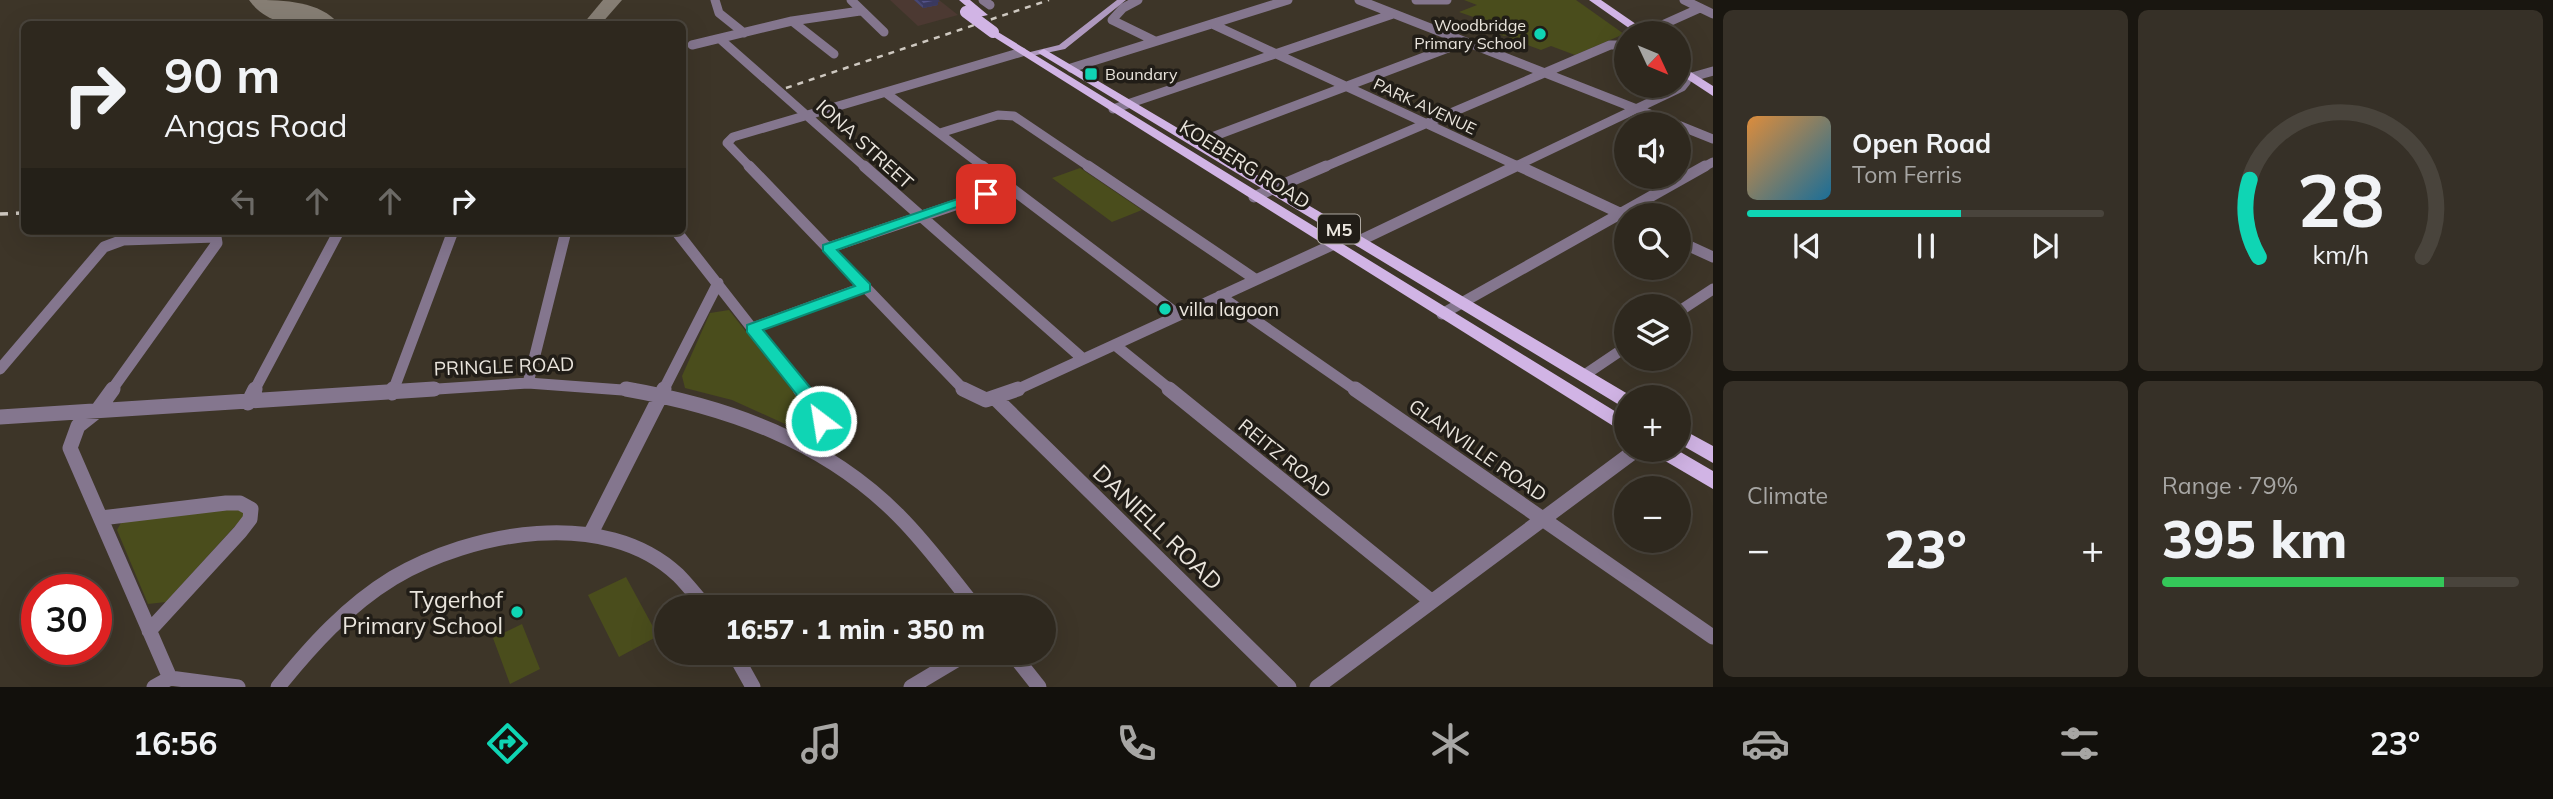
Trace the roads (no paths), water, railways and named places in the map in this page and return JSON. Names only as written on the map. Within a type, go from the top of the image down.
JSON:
[{"type":"main road","name":"KOEBERG ROAD","points":[[951,0],[979,4],[998,30],[1113,109],[1614,420]]},
{"type":"main road","points":[[1030,52],[1058,40],[1108,0]]},
{"type":"main road","points":[[1030,52],[1064,45],[1122,0]]},
{"type":"main road","points":[[1581,0],[1614,23]]},
{"type":"main road","points":[[1594,0],[1629,21]]},
{"type":"main road","name":"KOEBERG ROAD","points":[[1030,52],[1071,68],[1131,103],[1614,395]]},
{"type":"main road","points":[[1705,76],[1713,92]]},
{"type":"main road","points":[[1691,442],[1713,455]]},
{"type":"main road","points":[[1685,462],[1711,476]]},
{"type":"street","points":[[715,0],[719,13],[744,33]]},
{"type":"street","points":[[851,0],[884,32]]},
{"type":"street","points":[[1138,0],[1124,8],[1112,20],[1155,41]]},
{"type":"street","points":[[1071,68],[1288,0]]},
{"type":"street","points":[[1359,0],[1643,112]]},
{"type":"street","points":[[1416,0],[1447,0]]},
{"type":"street","points":[[1684,0],[1713,15]]},
{"type":"street","points":[[1671,21],[1700,8]]},
{"type":"street","points":[[692,45],[792,22],[860,11]]},
{"type":"street","points":[[1113,109],[1393,14]]},
{"type":"street","points":[[792,22],[834,54]]},
{"type":"street","name":"PARK AVENUE","points":[[1212,24],[1614,211]]},
{"type":"street","name":"IONA STREET","points":[[720,39],[1082,358]]},
{"type":"street","points":[[1196,143],[1464,41]]},
{"type":"street","points":[[1254,197],[1614,44]]},
{"type":"street","points":[[1030,52],[730,139],[729,146],[968,394],[986,400],[996,399],[1332,245]]},
{"type":"street","points":[[886,93],[1177,314]]},
{"type":"street","points":[[1359,241],[1658,98]]},
{"type":"street","points":[[940,133],[999,115],[1014,116],[1255,279]]},
{"type":"street","points":[[1691,130],[1713,139]]},
{"type":"street","points":[[1643,203],[1713,162]]},
{"type":"street","points":[[828,248],[1008,187]]},
{"type":"street","points":[[1442,314],[1614,220]]},
{"type":"street","points":[[248,403],[337,235]]},
{"type":"street","points":[[392,393],[451,235]]},
{"type":"street","points":[[528,383],[565,235]]},
{"type":"street","points":[[679,235],[821,416],[819,426],[805,445]]},
{"type":"street","points":[[0,369],[104,247],[123,240],[216,237],[216,243],[97,411],[78,426],[70,448],[149,631],[162,682],[238,687]]},
{"type":"street","points":[[1691,247],[1713,257]]},
{"type":"street","points":[[592,533],[718,283]]},
{"type":"street","points":[[753,328],[865,287]]},
{"type":"street","points":[[1691,303],[1713,289]]},
{"type":"street","name":"GLANVILLE ROAD","points":[[1220,296],[1713,637]]},
{"type":"street","name":"REITZ ROAD","points":[[1115,345],[1431,601]]},
{"type":"street","points":[[1583,376],[1614,355]]},
{"type":"street","name":"PRINGLE ROAD","points":[[0,417],[528,383],[569,383],[661,393],[733,413],[805,445],[845,470],[890,507],[965,595]]},
{"type":"street","name":"DANIELL ROAD","points":[[996,399],[1289,687]]},
{"type":"street","points":[[1317,687],[1620,462]]},
{"type":"street","points":[[101,518],[226,503],[240,503],[251,509],[250,519],[240,531],[149,631]]},
{"type":"street","points":[[278,687],[319,636],[346,612],[394,578],[442,554],[495,538],[522,534],[592,533],[636,547],[668,566],[698,595]]},
{"type":"street","points":[[741,665],[753,687]]},
{"type":"street","points":[[912,687],[948,665]]},
{"type":"street","points":[[1022,665],[1039,687]]},
{"type":"railway","points":[[786,88],[1049,0]]},
{"type":"railway","points":[[0,214],[21,213]]},
{"type":"place","name":"Woodbridge Primary School","points":[[1540,34]]},
{"type":"place","name":"Boundary","points":[[1091,74]]},
{"type":"place","name":"villa lagoon","points":[[1165,309]]},
{"type":"place","name":"Tygerhof Primary School","points":[[517,612]]}]
